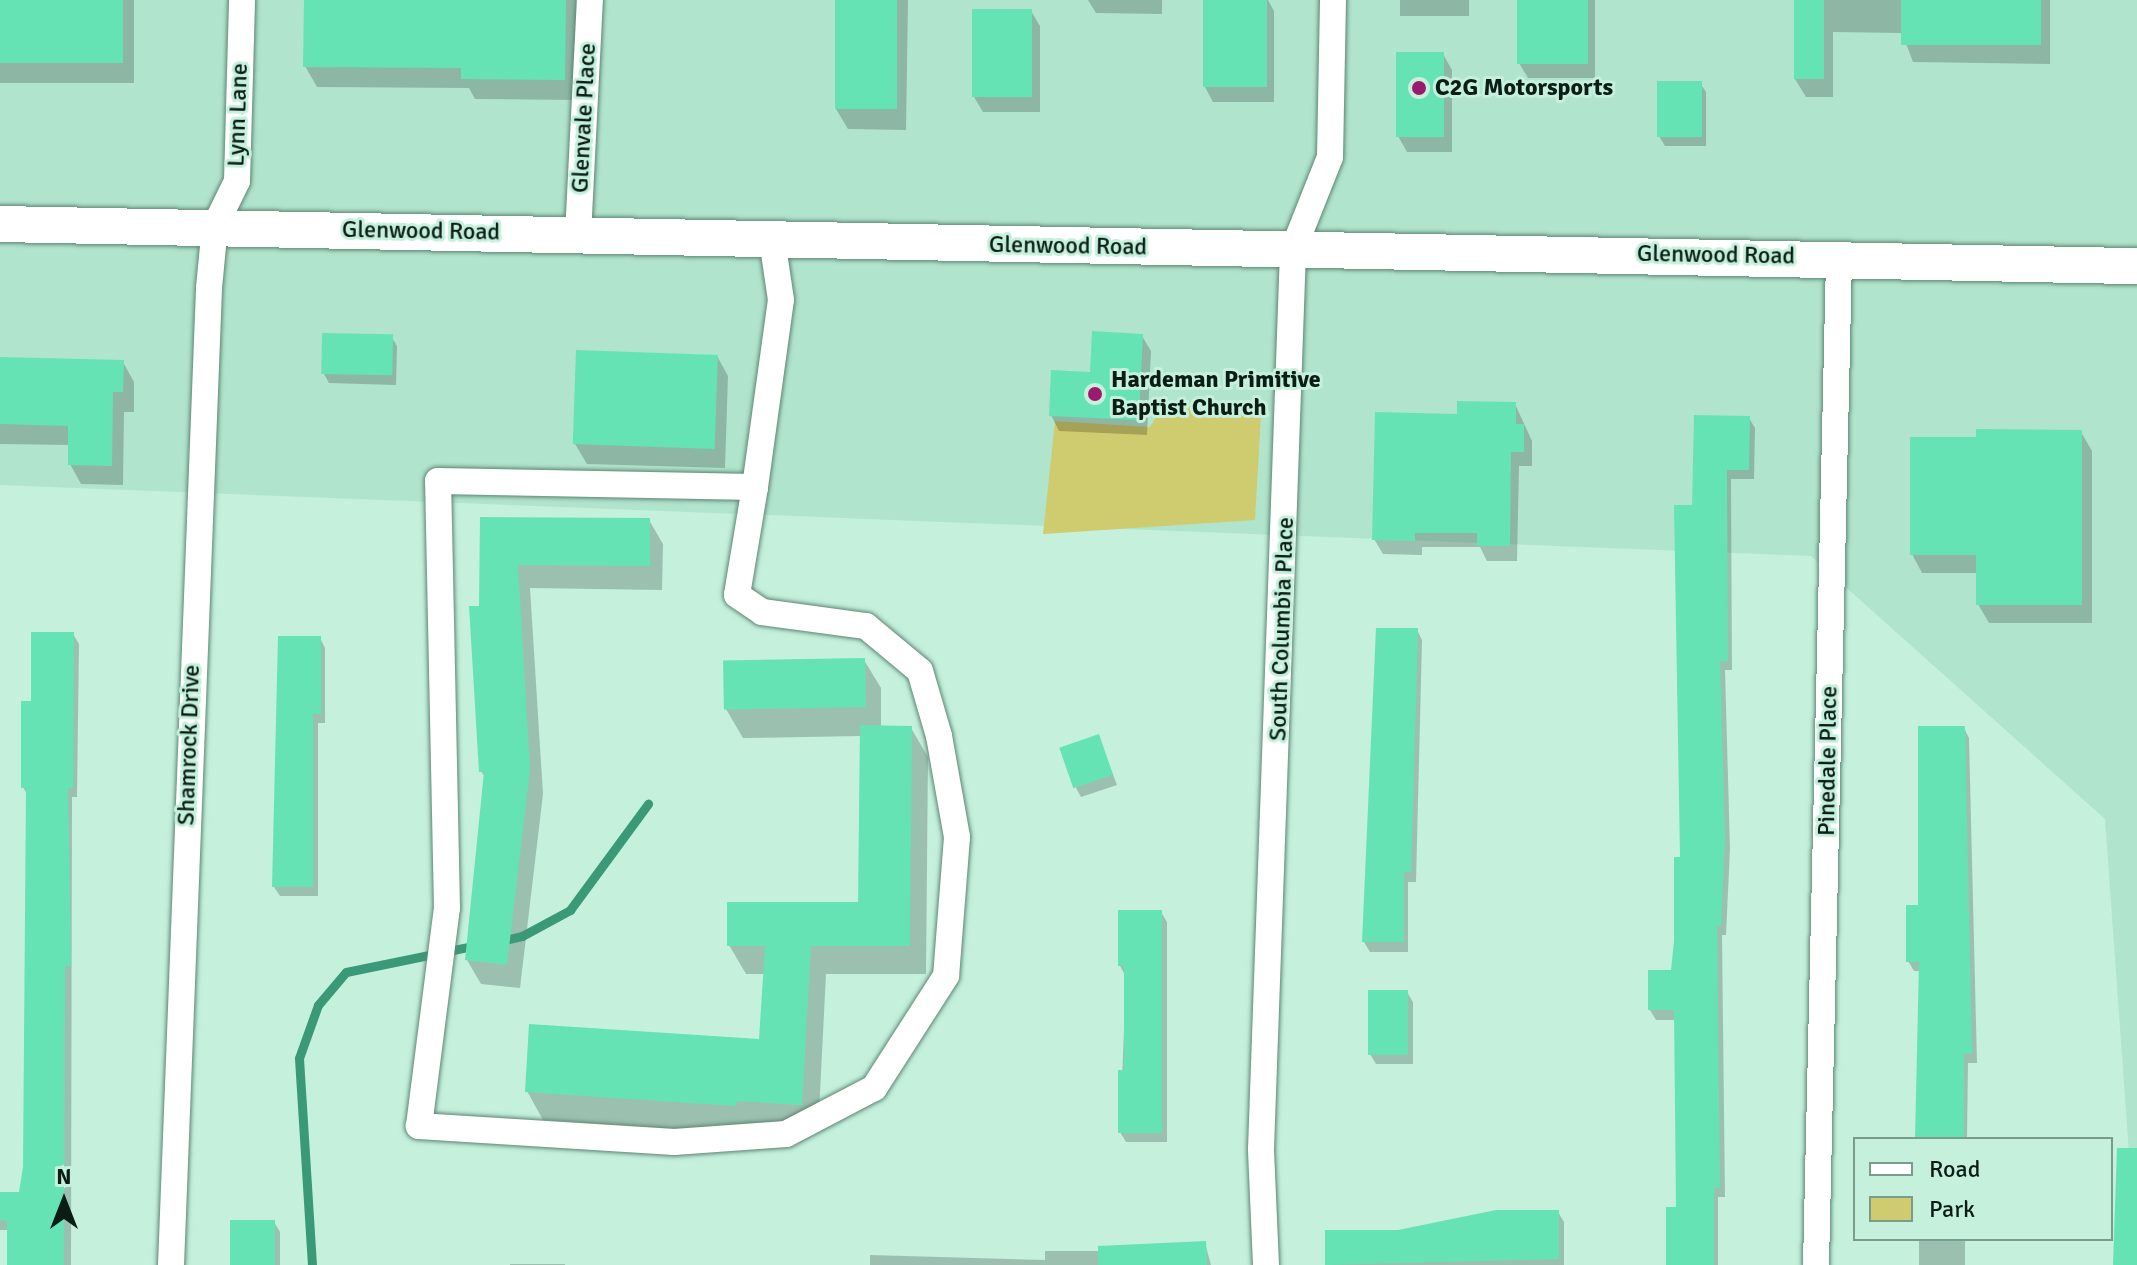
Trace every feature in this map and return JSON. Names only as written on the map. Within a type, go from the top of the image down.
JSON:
[{"type":"main road","name":"Glenwood Road","points":[[0,224],[1293,250],[1839,257],[2137,266]]},
{"type":"street","name":"Lynn Lane","points":[[215,226],[237,181],[242,0]]},
{"type":"street","name":"Glenvale Place","points":[[578,235],[590,0]]},
{"type":"street","name":"South Columbia Place","points":[[1266,1265],[1261,1149],[1293,250],[1330,157],[1333,0]]},
{"type":"street","name":"Shamrock Drive","points":[[171,1265],[170,1180],[215,226]]},
{"type":"street","points":[[755,487],[438,481],[447,908],[419,1126],[674,1142],[786,1134],[874,1088],[946,976],[957,837],[939,736],[920,671],[866,626],[762,612],[737,595],[755,487],[781,300],[772,240]]},
{"type":"street","name":"Pinedale Place","points":[[1816,1265],[1839,257]]},
{"type":"shaded area","points":[[0,0],[2137,0],[2137,1265],[2105,819],[1811,556],[0,485]]},
{"type":"green space","points":[[1164,403],[1261,414],[1255,520],[1043,534],[1055,421],[1150,427]]},
{"type":"building","points":[[0,0],[123,0],[123,63],[0,63]]},
{"type":"building","points":[[304,0],[566,0],[565,80],[461,79],[461,68],[303,67]]},
{"type":"building","points":[[835,0],[897,0],[897,109],[835,109]]},
{"type":"building","points":[[1203,0],[1267,0],[1267,87],[1203,87]]},
{"type":"building","points":[[1517,0],[1588,0],[1588,64],[1517,64]]},
{"type":"building","points":[[1794,0],[1824,0],[1824,79],[1794,79]]},
{"type":"building","points":[[1901,0],[2041,0],[2041,45],[1901,45]]},
{"type":"building","points":[[972,9],[1032,9],[1032,97],[972,97]]},
{"type":"building","points":[[1396,52],[1444,52],[1444,137],[1396,137]]},
{"type":"building","points":[[1657,81],[1702,81],[1702,137],[1657,137]]},
{"type":"building","name":"Hardeman Primitive Baptist Church","points":[[1092,331],[1143,334],[1139,420],[1049,416],[1051,370],[1090,372]]},
{"type":"building","points":[[322,333],[393,334],[392,375],[321,374]]},
{"type":"building","points":[[576,350],[718,355],[715,449],[573,444]]},
{"type":"building","points":[[0,357],[124,360],[123,392],[113,392],[112,466],[68,465],[68,426],[0,424]]},
{"type":"building","points":[[1457,401],[1516,402],[1516,424],[1524,424],[1524,452],[1511,452],[1510,546],[1477,546],[1477,533],[1415,533],[1415,541],[1372,540],[1375,412],[1457,414]]},
{"type":"building","points":[[1694,415],[1750,416],[1749,470],[1727,470],[1728,661],[1720,661],[1725,838],[1721,926],[1717,926],[1720,1188],[1714,1188],[1714,1265],[1666,1265],[1666,1207],[1676,1207],[1674,1010],[1648,1010],[1648,970],[1671,970],[1674,941],[1674,857],[1680,857],[1674,505],[1692,505]]},
{"type":"building","points":[[1976,429],[2082,430],[2082,605],[1976,605],[1976,555],[1910,555],[1910,437],[1976,437]]},
{"type":"building","points":[[480,517],[650,518],[650,566],[518,565],[530,769],[507,965],[465,960],[484,772],[479,772],[469,606],[479,606]]},
{"type":"building","points":[[1376,628],[1418,628],[1411,872],[1404,872],[1404,942],[1362,942]]},
{"type":"building","points":[[31,632],[74,632],[73,788],[68,788],[71,966],[65,966],[64,1265],[7,1265],[7,1221],[0,1220],[0,1192],[19,1192],[23,1167],[26,788],[21,788],[21,701],[31,701]]},
{"type":"building","points":[[278,636],[321,636],[321,714],[313,714],[313,887],[272,887]]},
{"type":"building","points":[[865,658],[866,707],[724,709],[723,660]]},
{"type":"building","points":[[860,725],[912,726],[910,946],[811,946],[802,1105],[737,1101],[736,1106],[525,1092],[529,1024],[759,1039],[765,946],[727,946],[727,902],[858,902]]},
{"type":"building","points":[[1918,726],[1965,726],[1972,1054],[1964,1054],[1964,1137],[1915,1137],[1919,962],[1906,962],[1906,905],[1918,905]]},
{"type":"building","points":[[1099,734],[1113,775],[1073,788],[1059,748]]},
{"type":"building","points":[[1118,910],[1162,910],[1162,1133],[1118,1133],[1118,1070],[1124,1070],[1124,966],[1118,966]]},
{"type":"building","points":[[1368,990],[1408,990],[1408,1055],[1368,1055]]},
{"type":"building","points":[[2117,1148],[2137,1148],[2137,1265],[2113,1265]]},
{"type":"building","points":[[1496,1210],[1559,1210],[1559,1259],[1325,1265],[1325,1230],[1398,1230]]},
{"type":"building","points":[[230,1220],[275,1220],[275,1265],[230,1265]]},
{"type":"building","points":[[1206,1241],[1207,1265],[1098,1265],[1098,1246]]},
{"type":"waterway","points":[[500,941],[522,936],[570,910],[648,804]]},
{"type":"waterway","points":[[312,1265],[299,1058],[318,1005],[346,972],[478,945]]},
{"type":"place","name":"C2G Motorsports","points":[[1419,88]]},
{"type":"place","name":"Hardeman Primitive Baptist Church","points":[[1095,394]]}]
